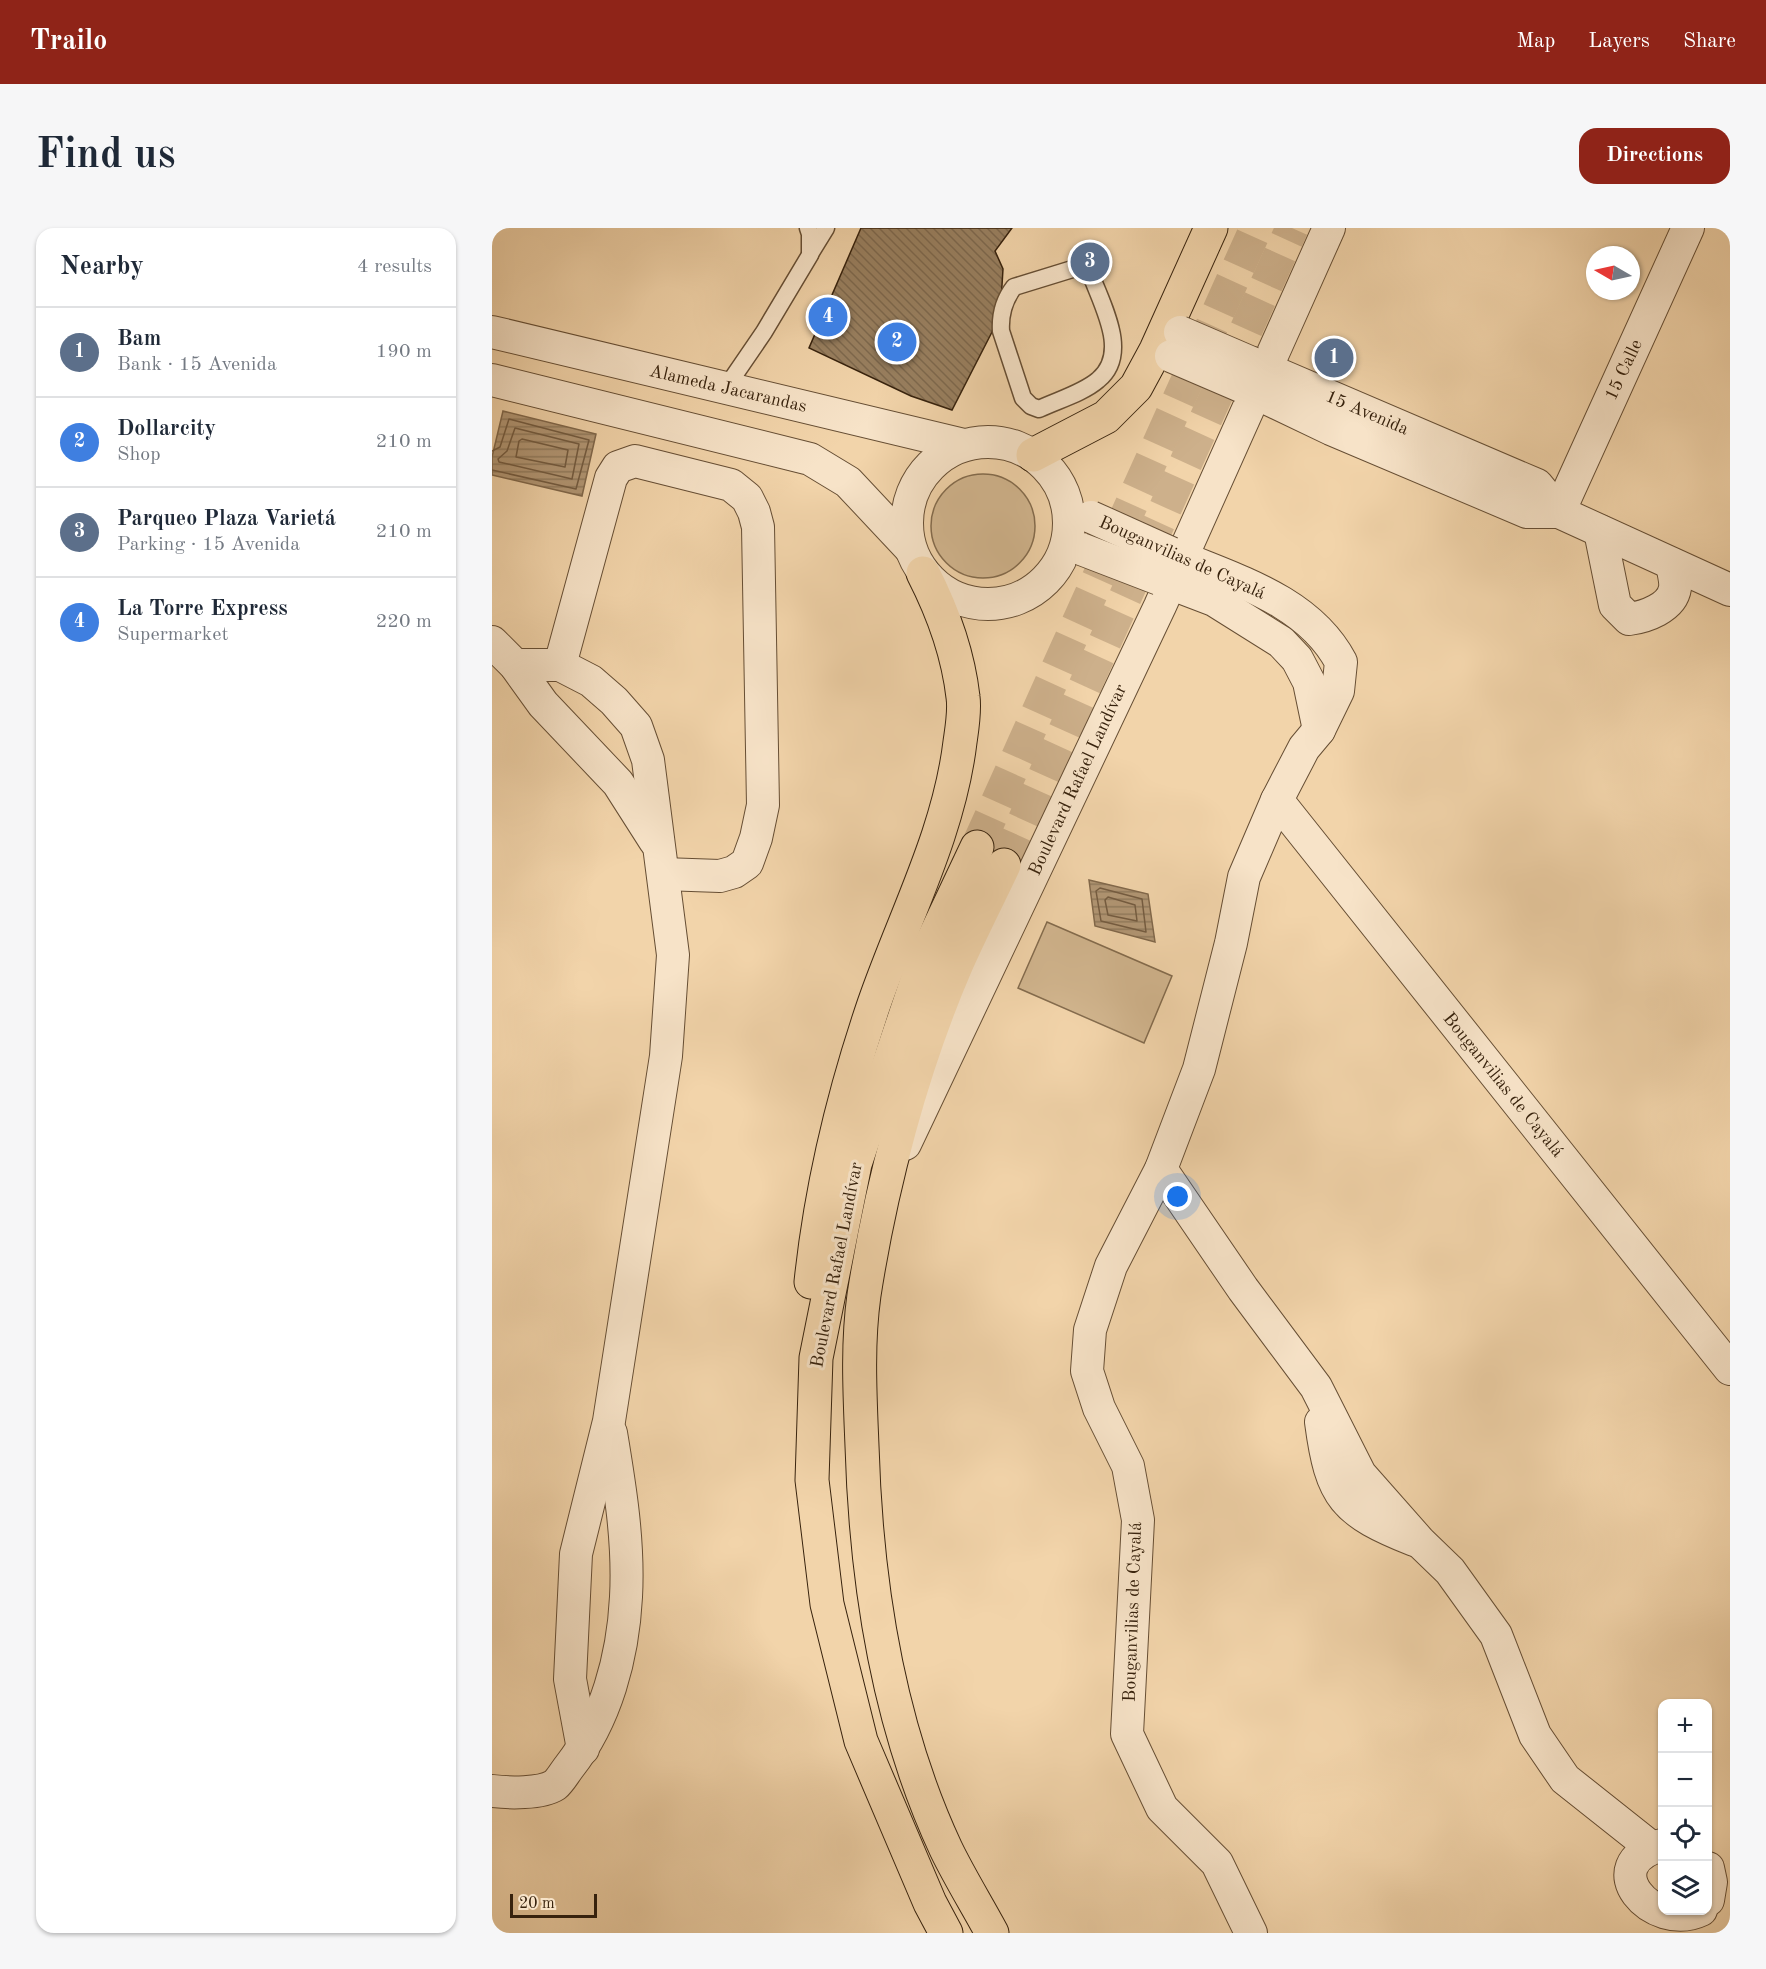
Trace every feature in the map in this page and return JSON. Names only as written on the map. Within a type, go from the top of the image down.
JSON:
[{"type":"main road","points":[[1033,455],[1090,427],[1122,404],[1169,341],[1211,228]]},
{"type":"main road","points":[[816,1358],[810,1299],[819,1212],[838,1127],[875,1002],[924,876],[957,764],[963,708],[954,647],[940,605],[917,560]]},
{"type":"main road","name":"Boulevard Rafael Landívar","points":[[946,1933],[930,1904],[861,1741],[827,1604],[812,1480],[816,1358],[855,1164],[925,957],[977,848]]},
{"type":"main road","name":"Boulevard Rafael Landívar","points":[[992,1933],[947,1851],[929,1808],[901,1723],[873,1590],[864,1500],[859,1358],[864,1298],[885,1189],[910,1097],[951,979],[1004,865]]},
{"type":"street","name":"Boulevard Rafael Landívar","points":[[885,1189],[1170,569],[1253,378],[1329,228]]},
{"type":"street","name":"15 Calle","points":[[1559,512],[1688,228]]},
{"type":"street","name":"Alameda Jacarandas","points":[[492,332],[725,389],[872,421],[964,445]]},
{"type":"street","name":"15 Avenida","points":[[1169,341],[1253,378],[1537,485],[1559,512],[1730,590]]},
{"type":"street","points":[[492,380],[810,459],[848,482],[941,589],[962,600],[985,605],[1009,602],[1031,592],[1049,577],[1073,548],[1080,515],[1050,470],[1033,455],[1011,445],[988,442],[964,445],[942,456],[923,475],[912,497],[907,522],[917,560]]},
{"type":"street","points":[[492,642],[515,665],[543,704],[618,783],[662,862],[720,876],[734,872],[747,863],[756,838],[763,805],[758,527],[747,498],[731,485],[635,461],[618,467],[610,478],[560,665]]},
{"type":"street","name":"Bouganvilias de Cayalá","points":[[1080,515],[1170,569],[1281,642],[1297,659],[1309,681],[1318,730],[1304,748],[1276,800],[1244,877],[1231,943],[1199,1069],[1161,1169],[1111,1266],[1090,1330],[1087,1371],[1099,1408],[1128,1466],[1138,1521],[1127,1734],[1145,1777],[1162,1808],[1217,1863],[1251,1933]]},
{"type":"street","points":[[1600,531],[1615,605],[1629,619],[1654,612],[1668,601],[1675,589],[1672,564]]},
{"type":"street","name":"Bouganvilias de Cayalá","points":[[1073,548],[1170,569]]},
{"type":"street","points":[[515,665],[560,665],[591,681],[614,701],[636,726],[648,760],[673,955],[666,1056],[609,1421],[576,1554],[570,1679],[583,1749]]},
{"type":"street","name":"Bouganvilias de Cayalá","points":[[1276,800],[1730,1369]]},
{"type":"street","points":[[1161,1169],[1243,1289],[1316,1387],[1360,1474],[1420,1542],[1450,1571],[1496,1635],[1535,1735],[1565,1779],[1657,1847],[1641,1856],[1633,1868],[1630,1881],[1631,1896],[1642,1913],[1653,1928],[1685,1923],[1690,1915]]},
{"type":"street","points":[[492,1791],[514,1794],[554,1785],[583,1749],[601,1716],[617,1663],[626,1598],[626,1545],[620,1485],[609,1421]]},
{"type":"lane","points":[[807,228],[810,234],[810,255]]},
{"type":"lane","points":[[725,389],[764,332],[826,228]]},
{"type":"lane","points":[[1084,270],[1114,342],[1111,365],[1097,382],[1039,409],[1023,398],[1001,332],[1001,321],[1008,296],[1014,287],[1084,270]]},
{"type":"shaded area","points":[[983,474],[1003,478],[1012,483],[1026,497],[1031,506],[1035,526],[1031,546],[1026,555],[1012,569],[1003,574],[983,578],[963,574],[954,569],[940,555],[935,546],[931,526],[935,506],[940,497],[954,483],[963,478]]},
{"type":"shaded area","points":[[1047,922],[1172,976],[1144,1043],[1018,988]]},
{"type":"water","points":[[503,411],[596,434],[582,496],[492,475],[492,457]]},
{"type":"water","points":[[1089,880],[1148,894],[1155,942],[1095,926]]},
{"type":"building","points":[[861,228],[1012,228],[995,251],[1003,269],[1001,301],[992,332],[952,410],[911,396],[809,348]]},
{"type":"tunnel","points":[[977,847],[1256,228]]},
{"type":"tunnel","points":[[1004,865],[1292,228]]},
{"type":"place","name":"Parqueo Plaza Varietá","points":[[1090,262]]},
{"type":"place","name":"La Torre Express","points":[[828,317]]},
{"type":"place","name":"Dollarcity","points":[[897,342]]},
{"type":"place","name":"Bam","points":[[1334,358]]}]
